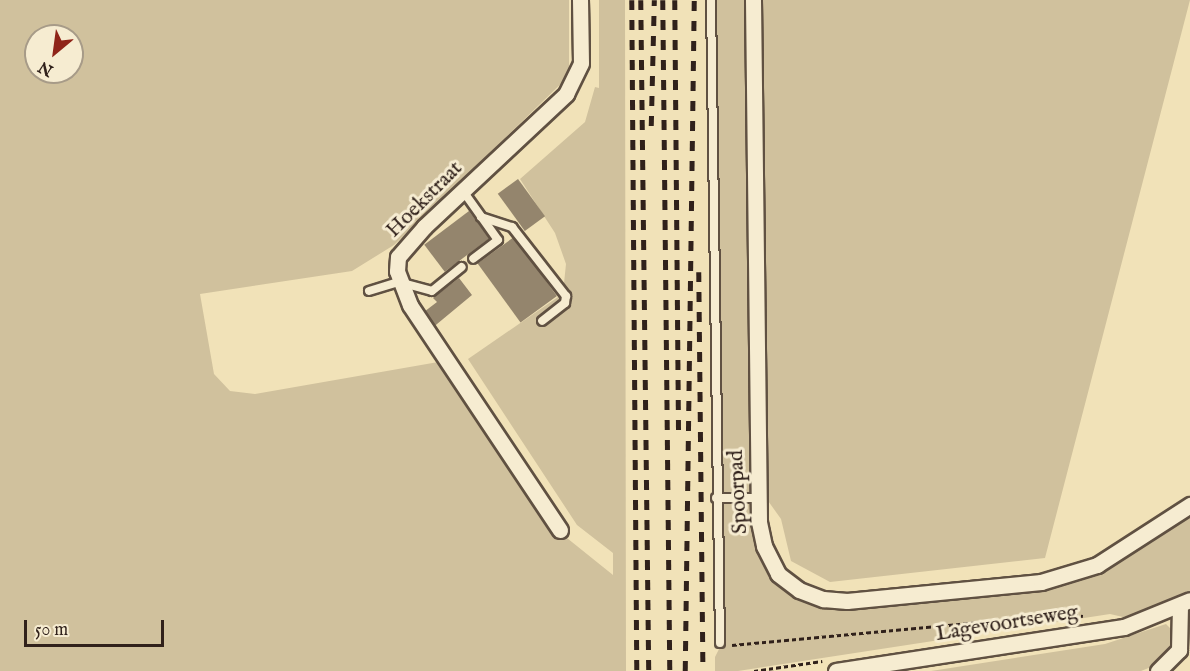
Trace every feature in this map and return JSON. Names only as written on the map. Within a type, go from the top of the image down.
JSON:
[{"type":"street","name":"Hoekstraat","points":[[560,530],[410,305],[399,282],[398,257],[403,249],[566,94],[581,63],[580,0]]},
{"type":"street","name":"Spoorpad","points":[[753,0],[758,498],[764,546],[778,573],[807,593],[822,599],[847,601],[1066,576],[1097,565],[1190,505]]},
{"type":"street","name":"Lagevoortseweg","points":[[836,671],[1124,627],[1185,603],[1179,650],[1158,671]]},
{"type":"lane","points":[[711,0],[716,498],[720,643]]},
{"type":"lane","points":[[463,191],[498,240],[474,259]]},
{"type":"lane","points":[[481,217],[512,227],[566,296],[565,303],[542,321]]},
{"type":"lane","points":[[369,291],[399,282],[432,291],[462,267]]},
{"type":"lane","points":[[716,498],[758,498]]},
{"type":"path","points":[[733,645],[1066,614],[1082,615],[1088,632]]},
{"type":"shaded area","points":[[0,0],[569,0],[569,76],[394,245],[352,271],[200,294],[214,374],[230,391],[255,394],[444,361],[557,530],[613,575],[613,553],[577,525],[468,359],[558,297],[564,283],[566,264],[555,233],[520,179],[585,122],[595,87],[599,88],[599,0],[625,0],[626,671],[0,671]]},
{"type":"shaded area","points":[[714,0],[746,0],[751,523],[757,548],[772,576],[794,596],[820,606],[847,609],[1042,589],[1099,572],[1190,514],[1190,596],[1123,617],[1110,614],[738,671],[715,671],[715,657],[721,645]]},
{"type":"shaded area","points":[[760,0],[1190,0],[1045,558],[830,582],[791,561],[781,519],[766,498]]},
{"type":"shaded area","points":[[1166,624],[1176,634],[1175,644],[1161,663],[1141,671],[931,671],[1105,644]]},
{"type":"building","points":[[518,179],[545,216],[525,231],[498,194]]},
{"type":"building","points":[[469,211],[489,238],[445,272],[424,245]]},
{"type":"building","points":[[514,237],[557,296],[521,323],[478,263]]},
{"type":"building","points":[[459,278],[472,295],[431,329],[420,315],[437,302],[433,298]]},
{"type":"railway","points":[[632,0],[637,671]]},
{"type":"railway","points":[[641,0],[649,671]]},
{"type":"railway","points":[[651,126],[654,0]]},
{"type":"railway","points":[[663,0],[670,671]]},
{"type":"railway","points":[[675,0],[679,434]]},
{"type":"railway","points":[[685,671],[694,0]]},
{"type":"railway","points":[[699,272],[703,671]]}]
